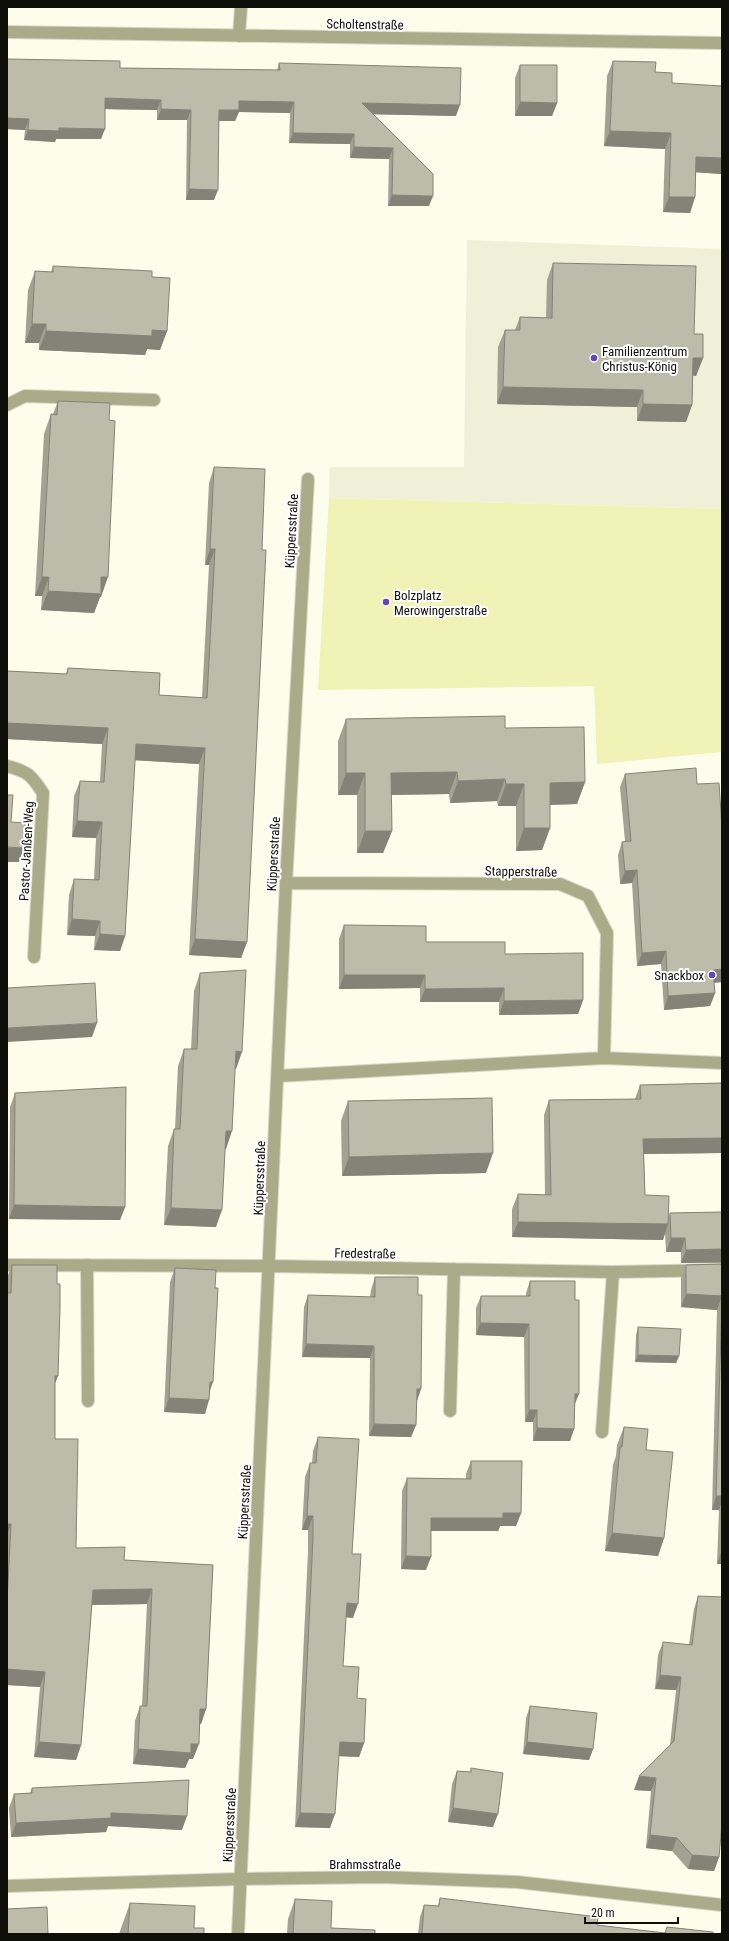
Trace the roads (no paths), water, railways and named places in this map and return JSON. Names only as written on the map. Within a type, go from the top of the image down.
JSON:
[{"type":"street","points":[[239,36],[241,7]]},
{"type":"street","name":"Scholtenstraße","points":[[7,32],[722,42]]},
{"type":"street","points":[[7,405],[25,396],[154,400]]},
{"type":"street","name":"Küppersstraße","points":[[238,1934],[270,1266],[286,883],[308,479]]},
{"type":"street","name":"Pastor-Janßen-Weg","points":[[7,766],[21,770],[32,776],[43,793],[34,957]]},
{"type":"street","name":"Stapperstraße","points":[[286,883],[560,884],[588,896],[607,933],[604,1058]]},
{"type":"street","points":[[278,1076],[604,1058],[722,1063]]},
{"type":"street","name":"Fredestraße","points":[[7,1265],[270,1266],[613,1272],[722,1270]]},
{"type":"street","points":[[87,1265],[88,1401]]},
{"type":"street","points":[[450,1412],[454,1269]]},
{"type":"street","points":[[602,1432],[613,1272]]},
{"type":"street","name":"Brahmsstraße","points":[[7,1886],[240,1879],[382,1877],[517,1882],[722,1905]]},
{"type":"place","name":"Familienzentrum Christus-König","points":[[594,358]]},
{"type":"place","name":"Bolzplatz Merowingerstraße","points":[[386,602]]},
{"type":"place","name":"Snackbox","points":[[712,975]]}]
